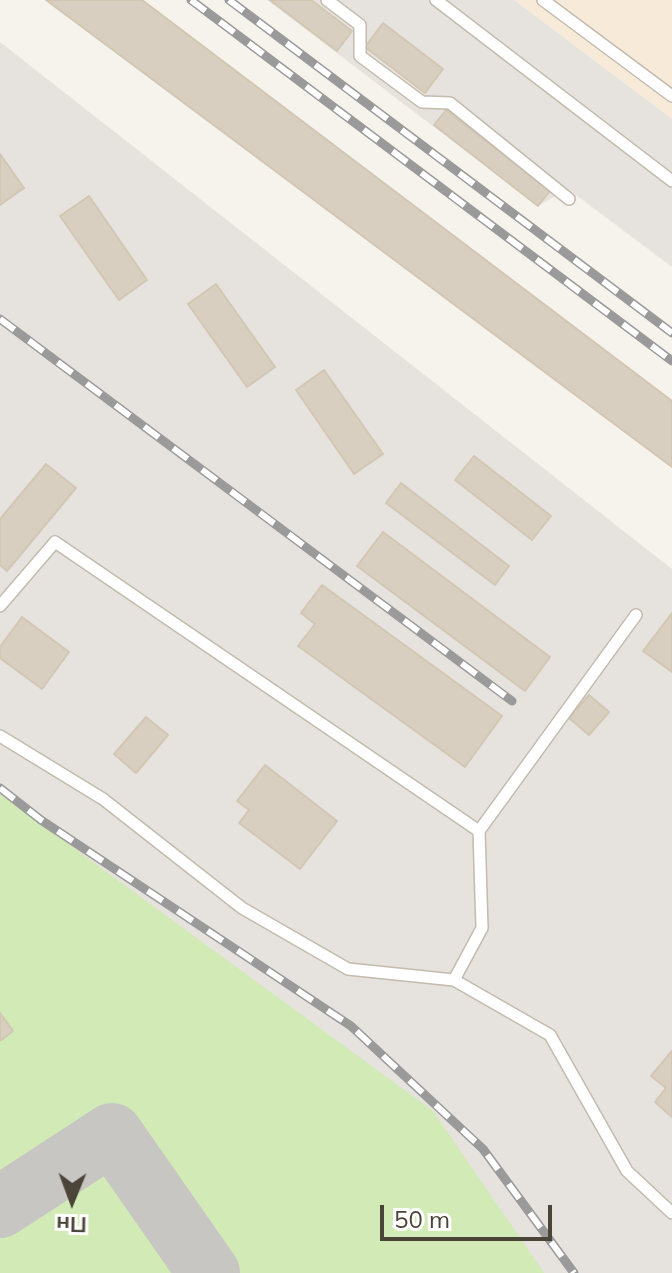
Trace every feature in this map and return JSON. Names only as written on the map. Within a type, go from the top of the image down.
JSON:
[{"type":"lane","points":[[327,0],[360,25],[360,56],[422,102],[450,103],[569,199]]},
{"type":"lane","points":[[436,0],[672,181]]},
{"type":"lane","points":[[543,0],[672,96]]},
{"type":"lane","points":[[0,606],[55,542],[479,831]]},
{"type":"lane","points":[[454,980],[482,928],[479,831],[636,615]]},
{"type":"lane","points":[[1,738],[103,799],[242,908],[348,969],[454,980],[550,1035],[627,1171],[672,1213]]},
{"type":"shaded area","points":[[267,0],[514,0],[672,119],[672,267],[568,189],[538,206]]},
{"type":"shaded area","points":[[514,0],[672,0],[672,119]]},
{"type":"shaded area","points":[[0,42],[672,569],[672,1273],[0,1273]]},
{"type":"green space","points":[[0,794],[433,1111],[544,1273],[0,1273]]},
{"type":"building","points":[[46,0],[142,0],[672,401],[672,467]]},
{"type":"building","points":[[270,0],[311,0],[352,31],[337,51]]},
{"type":"building","points":[[383,23],[443,69],[425,93],[365,47]]},
{"type":"building","points":[[446,110],[550,191],[538,206],[434,125]]},
{"type":"building","points":[[0,154],[24,188],[0,205]]},
{"type":"building","points":[[89,196],[147,280],[119,300],[60,216]]},
{"type":"building","points":[[216,284],[275,367],[247,387],[188,304]]},
{"type":"building","points":[[324,370],[383,454],[354,474],[296,390]]},
{"type":"building","points":[[474,456],[551,516],[532,540],[455,480]]},
{"type":"building","points":[[46,464],[76,488],[7,571],[0,565],[0,519]]},
{"type":"building","points":[[401,483],[509,566],[495,585],[386,503]]},
{"type":"building","points":[[383,532],[550,657],[525,691],[357,566]]},
{"type":"building","points":[[322,585],[502,716],[465,767],[298,646],[315,624],[301,613]]},
{"type":"building","points":[[672,613],[672,672],[643,651]]},
{"type":"building","points":[[22,617],[69,652],[42,689],[0,658],[0,647]]},
{"type":"building","points":[[589,695],[609,712],[589,735],[569,718]]},
{"type":"building","points":[[146,717],[168,735],[136,773],[114,754]]},
{"type":"building","points":[[265,765],[337,821],[300,869],[239,823],[249,810],[237,801]]},
{"type":"building","points":[[0,1013],[13,1031],[0,1041]]},
{"type":"building","points":[[672,1051],[672,1117],[655,1102],[666,1088],[651,1076]]},
{"type":"taxiway","points":[[0,1207],[112,1134],[209,1273]]},
{"type":"railway","points":[[191,0],[672,361]]},
{"type":"railway","points":[[229,0],[672,333]]},
{"type":"railway","points":[[0,319],[512,701]]},
{"type":"railway","points":[[0,788],[41,820],[351,1026],[483,1149],[574,1273]]}]
